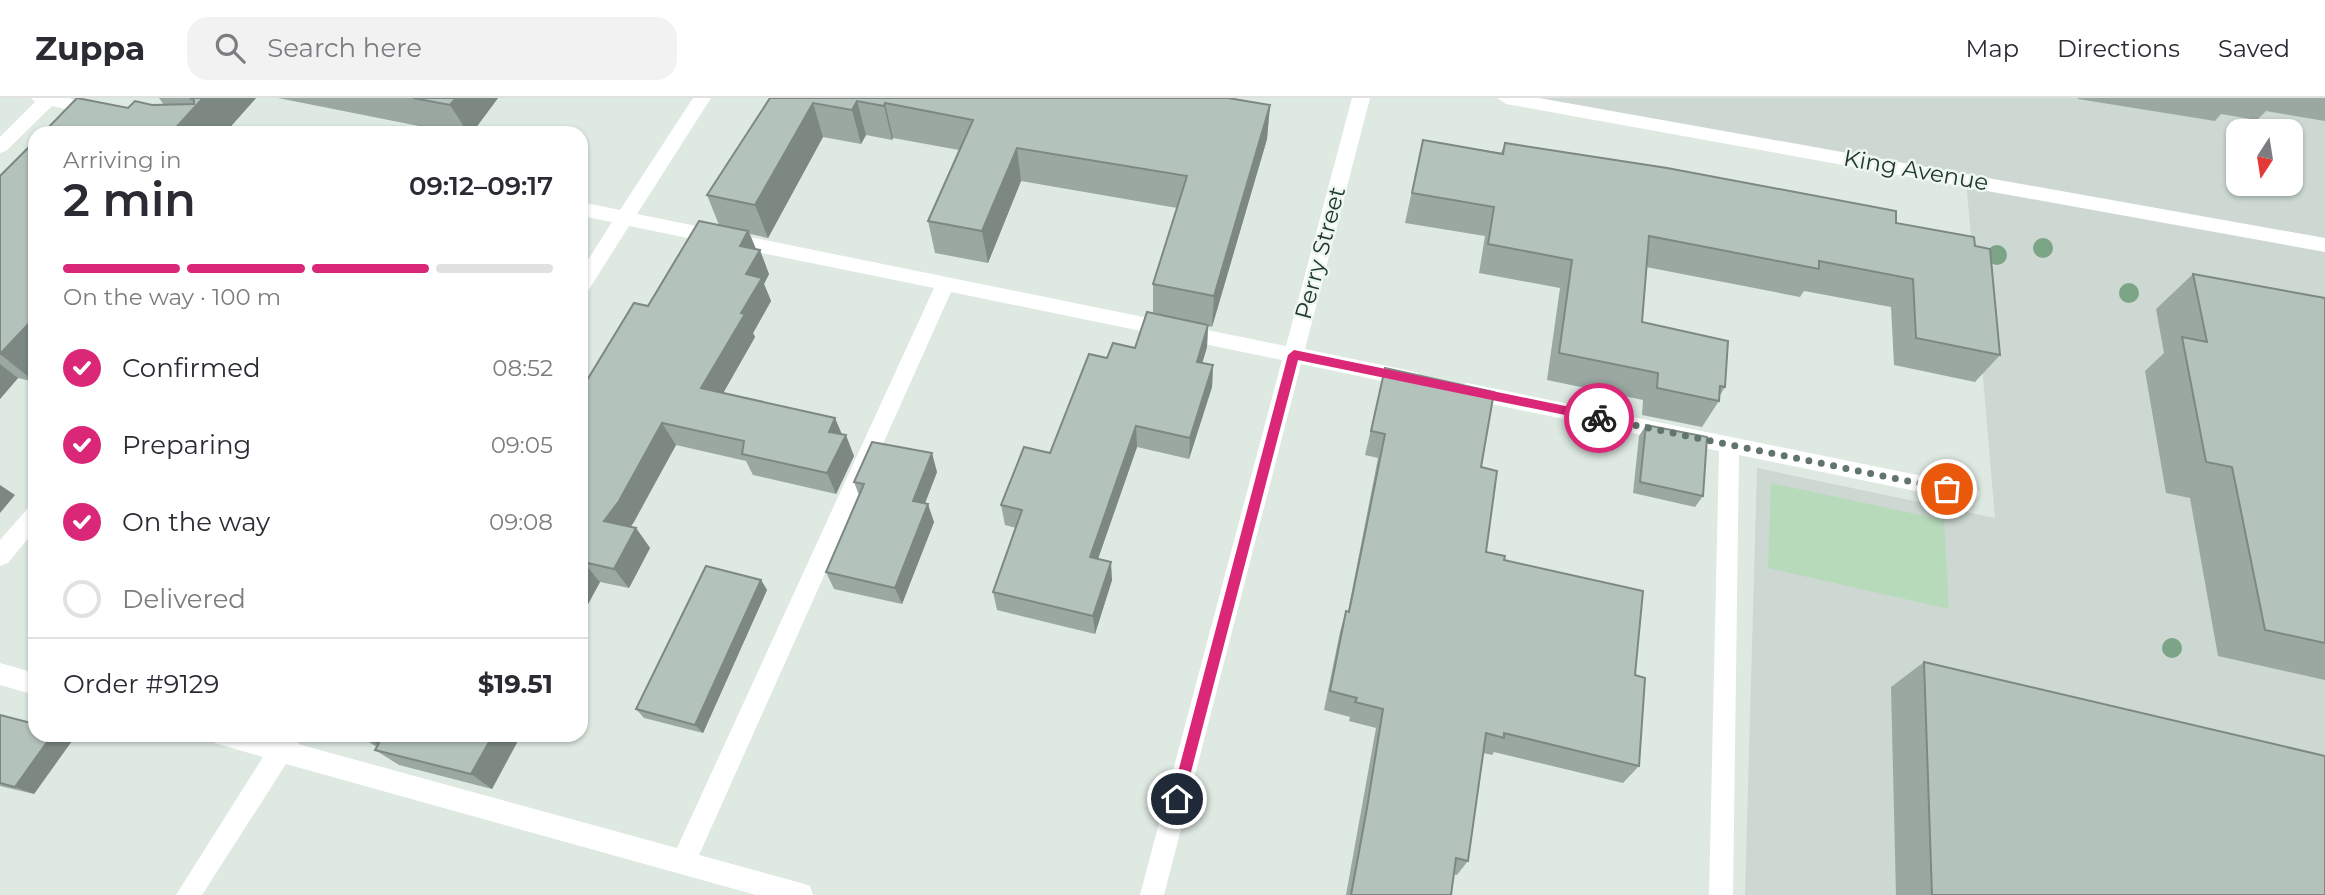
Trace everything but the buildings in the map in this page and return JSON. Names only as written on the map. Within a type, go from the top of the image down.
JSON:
[{"type":"street","points":[[588,275],[702,98]]},
{"type":"street","name":"Perry Street","points":[[1152,895],[1361,98]]},
{"type":"street","name":"King Avenue","points":[[1506,98],[2325,245]]},
{"type":"street","points":[[0,147],[46,99],[114,113]]},
{"type":"street","points":[[588,210],[1969,493]]},
{"type":"street","points":[[683,863],[945,284]]},
{"type":"street","points":[[1721,895],[1729,445]]},
{"type":"street","points":[[0,556],[28,522]]},
{"type":"street","points":[[0,674],[28,682]]},
{"type":"street","points":[[188,895],[286,743],[683,863],[801,895]]},
{"type":"shaded area","points":[[1506,98],[2325,98],[2325,895],[1745,895],[1757,468],[1995,518],[1966,179]]},
{"type":"green space","points":[[1771,483],[1944,520],[1949,609],[1768,568]]},
{"type":"way so far","points":[[1599,418],[1947,489]]},
{"type":"route","points":[[1177,799],[1294,355],[1599,418]]}]
